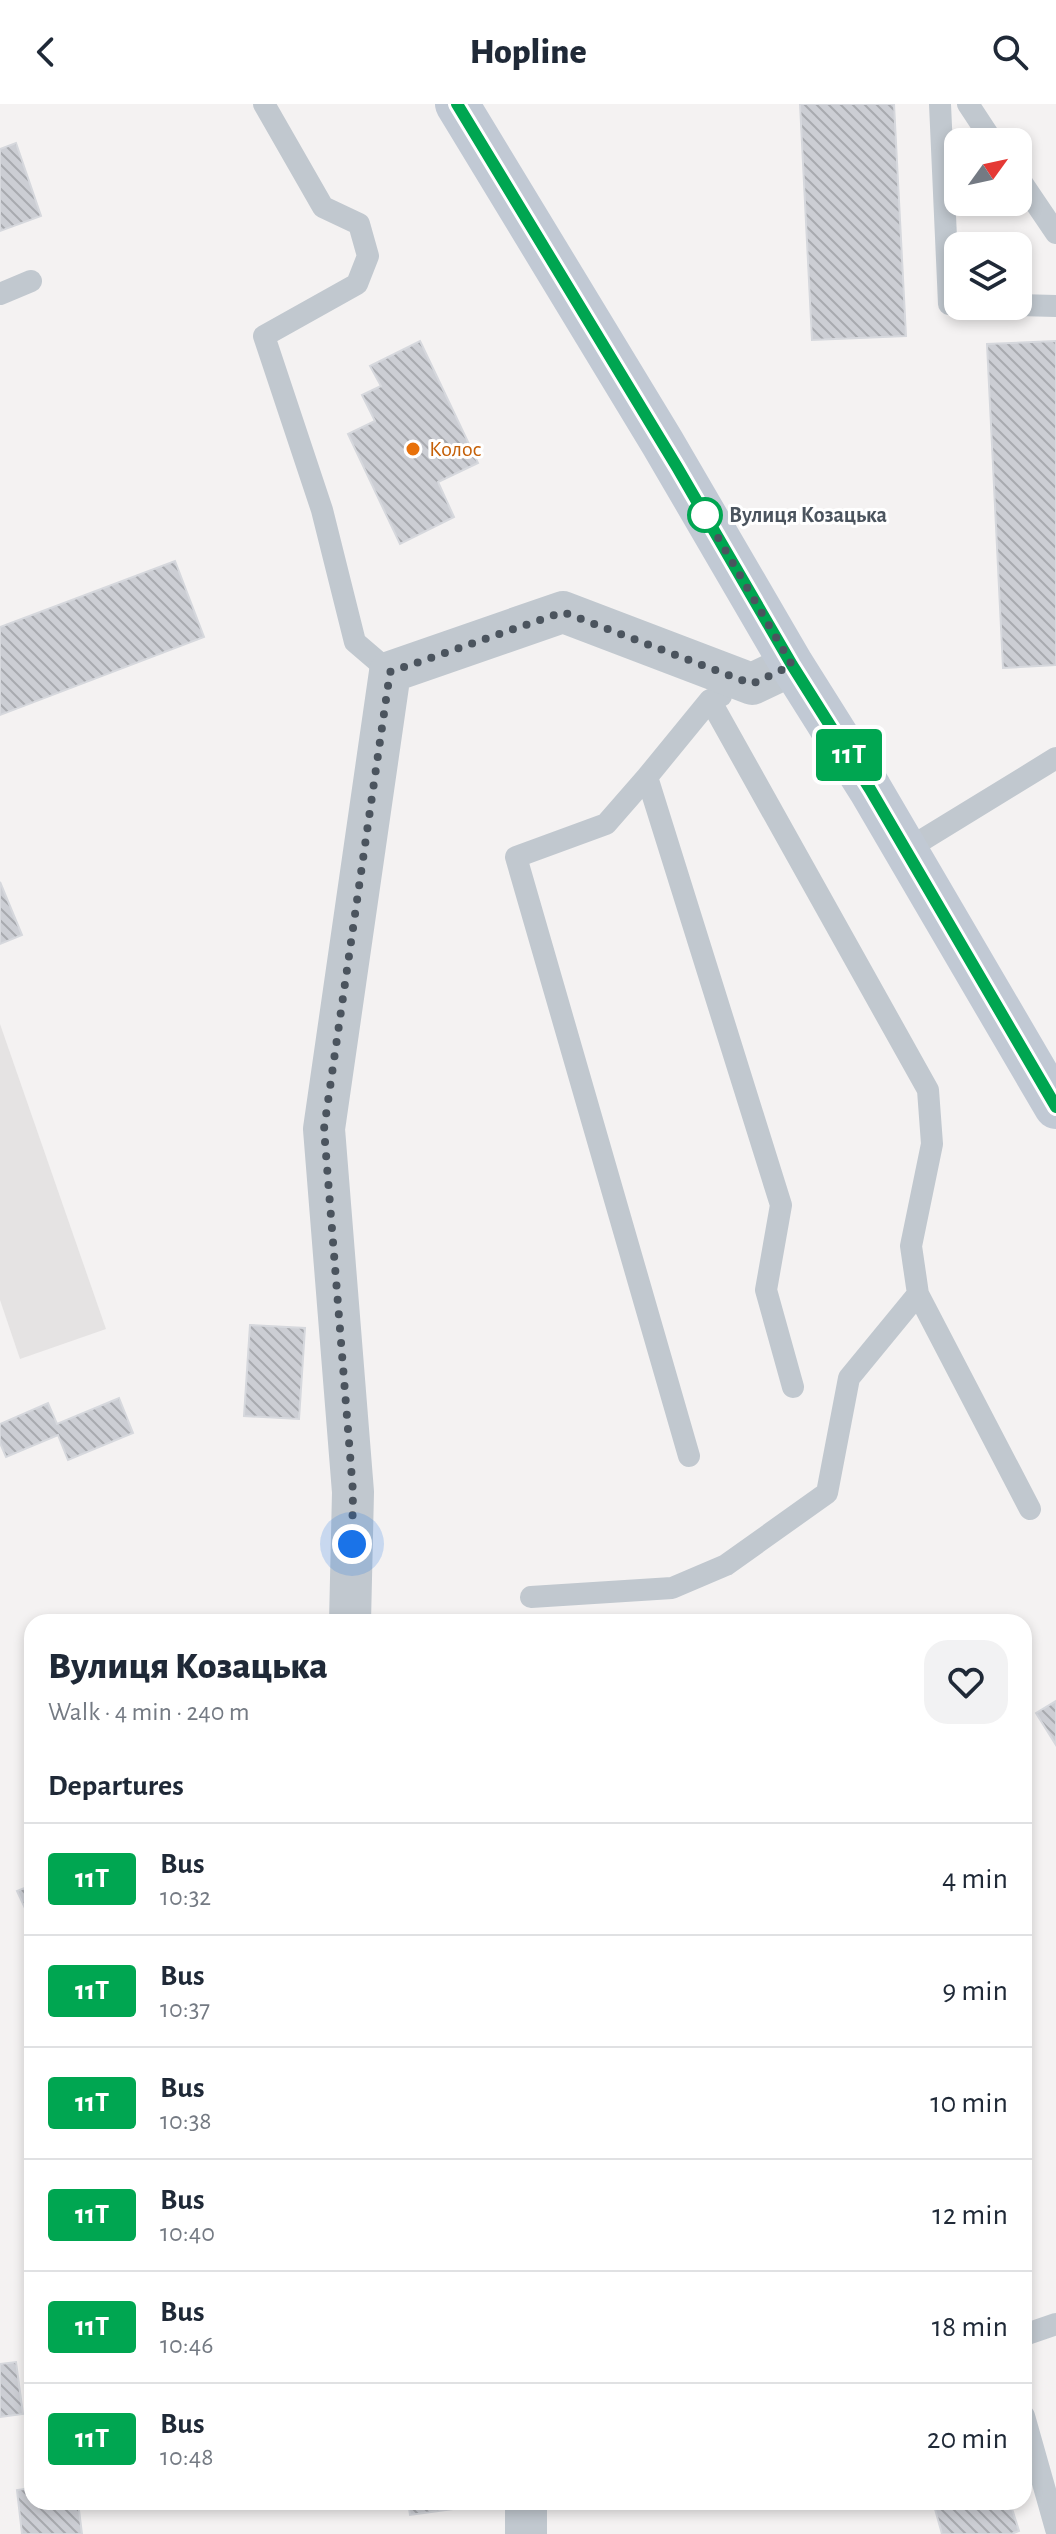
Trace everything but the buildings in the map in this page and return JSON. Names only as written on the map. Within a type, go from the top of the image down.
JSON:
[{"type":"main road","points":[[457,104],[906,850],[1056,1107]]},
{"type":"street","points":[[350,1614],[353,1492],[324,1129],[390,672],[563,612],[752,684],[792,665]]},
{"type":"street","points":[[526,2510],[526,2534]]},
{"type":"lane","points":[[264,104],[323,207],[359,224],[368,256],[357,284],[264,336],[322,510],[355,642],[390,672]]},
{"type":"lane","points":[[940,104],[946,232]]},
{"type":"lane","points":[[968,104],[984,128]]},
{"type":"lane","points":[[1032,198],[1056,233]]},
{"type":"lane","points":[[0,294],[31,281]]},
{"type":"lane","points":[[1032,305],[1056,306]]},
{"type":"lane","points":[[689,1456],[516,857],[606,824],[710,700],[752,684]]},
{"type":"lane","points":[[710,700],[928,1090],[932,1144],[911,1246],[918,1294],[1030,1509]]},
{"type":"lane","points":[[906,850],[1056,758]]},
{"type":"lane","points":[[647,777],[781,1205],[766,1290],[793,1387]]},
{"type":"lane","points":[[531,1597],[672,1588],[726,1565],[827,1493],[849,1378],[918,1294]]},
{"type":"lane","points":[[1032,2332],[1056,2324]]},
{"type":"lane","points":[[1032,2444],[1056,2529]]},
{"type":"shaded area","points":[[0,1024],[106,1329],[20,1359],[0,1300]]},
{"type":"bus line","name":"11Т","points":[[457,104],[677,467],[792,665],[870,789],[1056,1107]]},
{"type":"place","name":"Колос","points":[[413,449]]},
{"type":"place","name":"Вулиця Козацька","points":[[705,515]]},
{"type":"route","points":[[352,1544],[353,1492],[324,1129],[390,672],[563,612],[752,684],[792,665],[705,515]]}]
